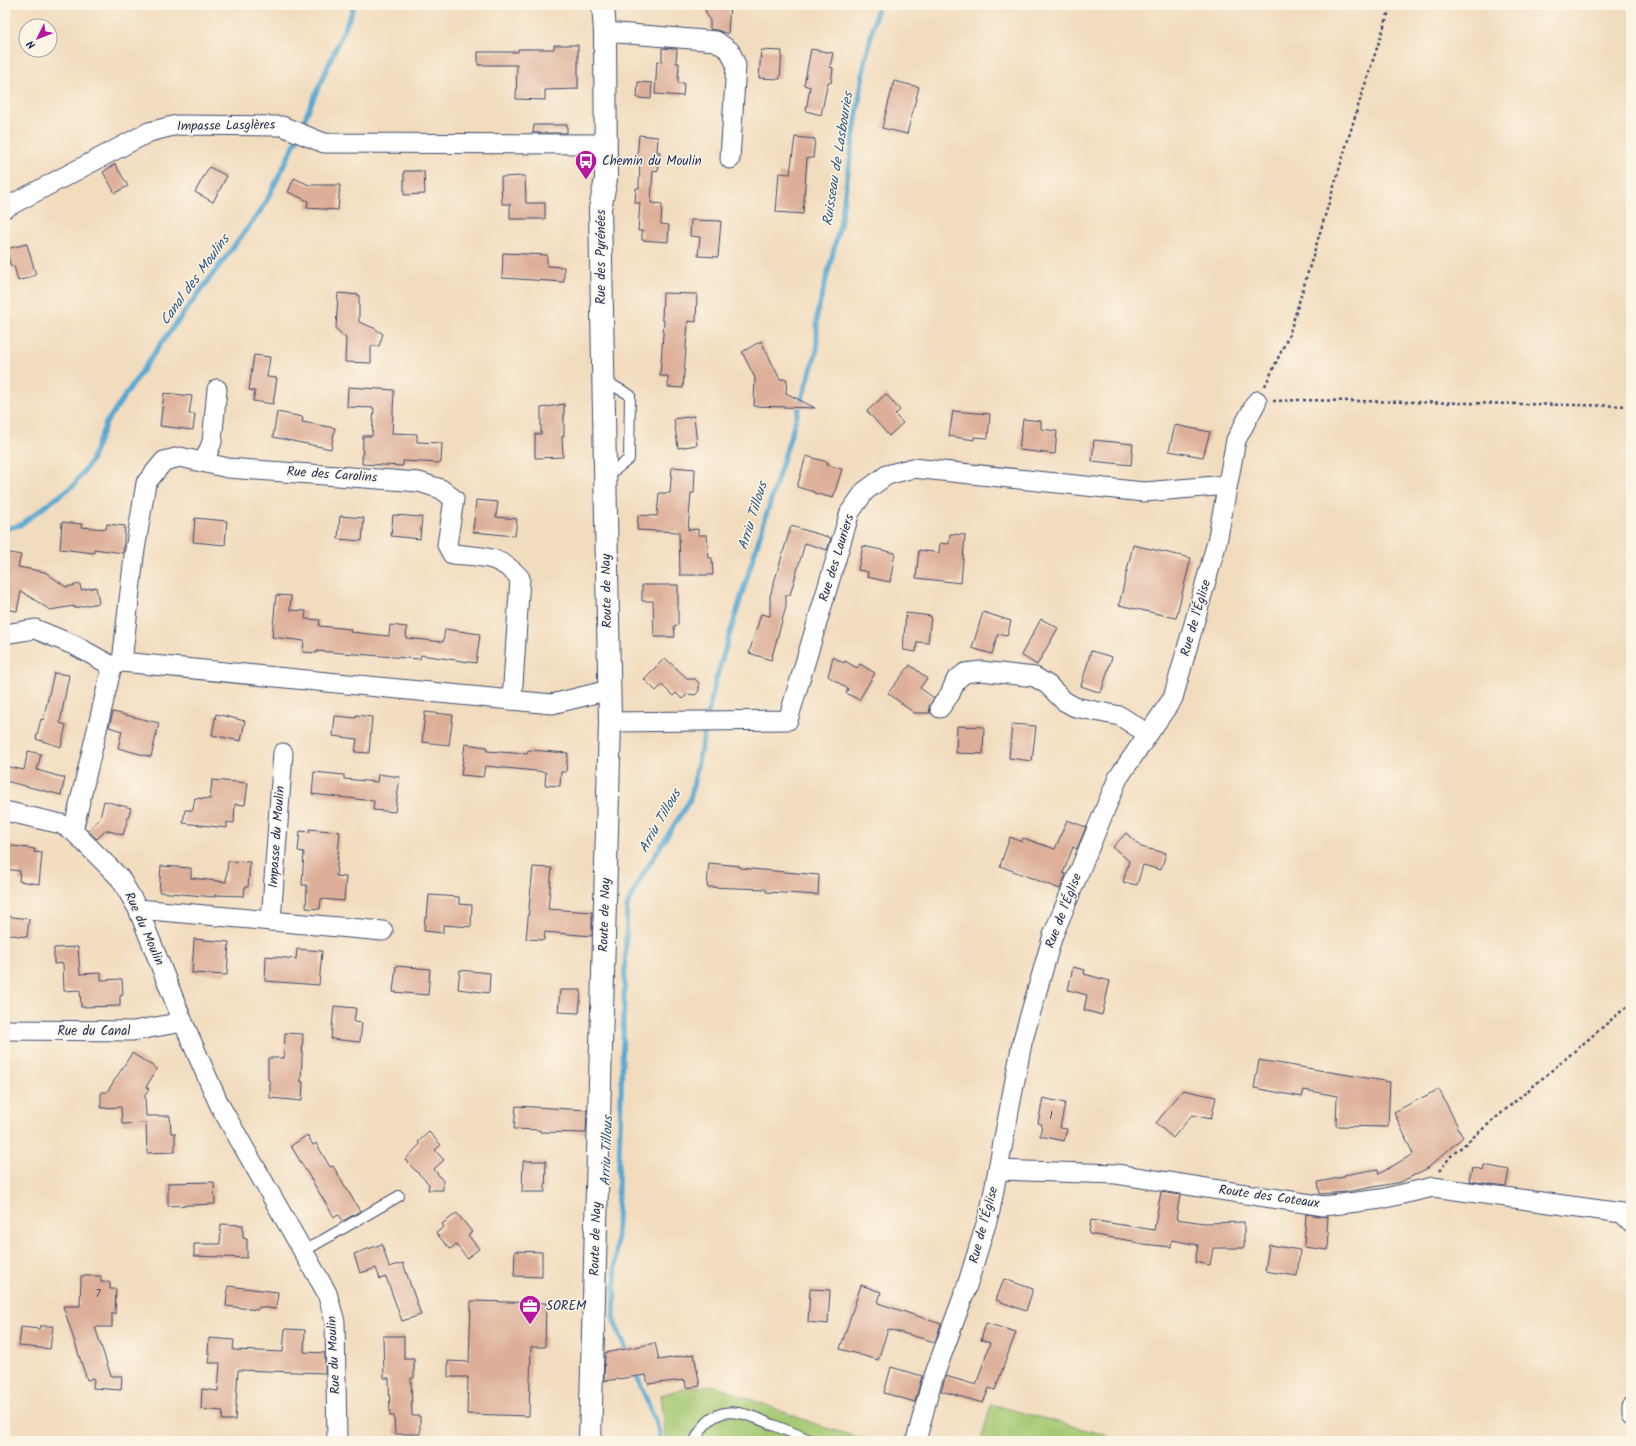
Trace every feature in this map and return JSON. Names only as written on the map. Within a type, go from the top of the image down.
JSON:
[{"type":"main road","name":"Rue des Pyrénées","points":[[603,5],[606,32],[606,179],[600,209],[603,384]]},
{"type":"main road","name":"Route de Nay","points":[[590,1441],[610,722],[603,384]]},
{"type":"street","points":[[606,32],[716,41],[730,51],[736,65],[730,159]]},
{"type":"street","name":"Impasse Lasglères","points":[[5,208],[149,132],[177,125],[282,126],[324,143],[606,144]]},
{"type":"street","points":[[204,462],[212,442],[217,389]]},
{"type":"street","name":"Rue de l'Église","points":[[916,1441],[932,1384],[966,1289],[990,1211],[1022,1044],[1053,935],[1118,778],[1173,698],[1217,542],[1236,440],[1257,401]]},
{"type":"street","name":"Rue des Carolins","points":[[117,664],[146,483],[164,461],[180,457],[228,468],[419,482],[441,489],[454,499],[447,545],[452,554],[492,558],[509,566],[520,578],[512,700]]},
{"type":"street","name":"Rue des Lauriers","points":[[610,722],[788,720],[850,512],[865,491],[887,475],[913,468],[1144,492],[1227,485]]},
{"type":"street","points":[[5,634],[35,630],[117,664],[552,704],[609,690]]},
{"type":"street","points":[[73,831],[117,664]]},
{"type":"street","points":[[940,708],[950,694],[956,680],[965,673],[981,671],[1035,677],[1048,685],[1064,701],[1075,707],[1120,716],[1148,734]]},
{"type":"street","name":"Impasse du Moulin","points":[[271,921],[283,753]]},
{"type":"street","name":"Rue du Moulin","points":[[5,811],[61,824],[73,831],[120,878],[138,910],[183,1022],[219,1104],[327,1293],[335,1322],[337,1441]]},
{"type":"street","points":[[138,910],[383,931]]},
{"type":"street","name":"Rue du Canal","points":[[5,1030],[133,1031],[183,1022]]},
{"type":"street","name":"Route des Coteaux","points":[[998,1170],[1116,1174],[1324,1206],[1381,1199],[1433,1187],[1622,1213],[1631,1222]]},
{"type":"street","points":[[1631,1407],[1631,1414]]},
{"type":"lane","points":[[304,1251],[399,1196]]},
{"type":"lane","points":[[695,1441],[705,1424],[715,1416],[731,1412],[746,1413],[811,1441]]},
{"type":"path","points":[[1391,5],[1289,335],[1257,401],[1298,400],[1631,406]]},
{"type":"path","points":[[1425,1189],[1451,1156],[1631,1002]]},
{"type":"green space","points":[[713,1385],[826,1428],[872,1441],[666,1441],[661,1395],[686,1388]]},
{"type":"green space","points":[[991,1404],[1127,1441],[981,1441]]},
{"type":"building","points":[[703,5],[730,5],[728,34],[710,29],[710,21]]},
{"type":"building","points":[[554,45],[578,45],[578,89],[545,90],[545,100],[516,99],[517,65],[478,65],[478,52],[518,52],[518,49],[554,49]]},
{"type":"building","points":[[662,48],[677,49],[676,63],[679,63],[678,83],[684,83],[683,96],[655,94],[657,61],[662,62]]},
{"type":"building","points":[[811,49],[833,53],[830,67],[833,68],[831,83],[828,82],[821,115],[806,111],[810,87],[804,85]]},
{"type":"building","points":[[761,50],[782,51],[780,79],[759,78]]},
{"type":"building","points":[[894,81],[919,87],[907,134],[882,128]]},
{"type":"building","points":[[638,82],[652,83],[651,99],[637,98]]},
{"type":"building","points":[[534,125],[567,125],[567,133],[533,133]]},
{"type":"building","points":[[639,135],[658,137],[657,152],[660,152],[658,171],[653,170],[651,203],[662,204],[661,224],[669,225],[668,242],[642,240],[642,231],[638,231],[640,203],[635,203],[636,188],[639,188],[640,158],[637,158]]},
{"type":"building","points":[[795,137],[815,139],[813,158],[807,158],[803,214],[776,212],[779,173],[790,174]]},
{"type":"building","points":[[115,164],[128,186],[115,193],[103,172]]},
{"type":"building","points":[[209,167],[227,176],[213,202],[195,192]]},
{"type":"building","points":[[404,171],[424,171],[425,194],[404,195]]},
{"type":"building","points":[[525,176],[526,203],[545,203],[545,219],[510,219],[510,204],[502,204],[501,177]]},
{"type":"building","points":[[294,178],[309,185],[340,185],[338,210],[307,208],[308,201],[288,192]]},
{"type":"building","points":[[691,220],[721,221],[718,257],[698,256],[700,237],[690,236]]},
{"type":"building","points":[[27,244],[36,275],[18,281],[14,266],[11,267],[6,249]]},
{"type":"building","points":[[503,253],[547,255],[547,266],[564,267],[564,282],[502,278]]},
{"type":"building","points":[[338,293],[359,295],[359,322],[374,328],[383,334],[379,346],[371,346],[371,363],[345,362],[346,338],[336,329]]},
{"type":"building","points":[[663,293],[697,294],[696,322],[688,321],[683,388],[668,387],[668,376],[660,376],[664,320],[662,320]]},
{"type":"building","points":[[761,341],[780,379],[787,379],[786,393],[815,408],[754,406],[755,378],[742,352]]},
{"type":"building","points":[[254,355],[270,357],[267,377],[277,378],[273,404],[253,401],[255,391],[249,390]]},
{"type":"building","points":[[348,387],[394,390],[392,433],[417,434],[417,442],[442,443],[441,463],[403,461],[403,466],[362,464],[363,436],[372,436],[374,408],[347,407]]},
{"type":"building","points":[[164,393],[192,396],[189,414],[195,414],[193,430],[160,426]]},
{"type":"building","points":[[886,394],[900,410],[895,415],[903,423],[889,436],[867,411]]},
{"type":"building","points":[[564,404],[564,436],[562,436],[563,457],[535,458],[535,434],[541,434],[541,408]]},
{"type":"building","points":[[953,411],[990,414],[988,438],[974,437],[974,440],[949,436]]},
{"type":"building","points":[[277,412],[303,417],[302,422],[335,428],[331,449],[273,437]]},
{"type":"building","points":[[694,416],[697,445],[678,448],[674,419]]},
{"type":"building","points":[[1023,419],[1041,421],[1041,429],[1057,431],[1055,454],[1019,450]]},
{"type":"building","points":[[1175,425],[1210,432],[1203,457],[1169,451]]},
{"type":"building","points":[[1094,440],[1133,444],[1131,465],[1092,461]]},
{"type":"building","points":[[806,456],[828,462],[827,465],[842,469],[833,498],[797,487]]},
{"type":"building","points":[[672,467],[695,469],[694,493],[691,493],[688,530],[698,529],[698,535],[707,535],[709,558],[712,558],[713,575],[680,575],[679,532],[637,530],[638,515],[657,516],[659,493],[670,493]]},
{"type":"building","points":[[476,500],[498,502],[496,517],[517,519],[515,536],[473,532]]},
{"type":"building","points":[[393,515],[422,517],[420,539],[391,536]]},
{"type":"building","points":[[340,516],[364,518],[362,541],[338,539]]},
{"type":"building","points":[[195,518],[227,521],[225,545],[193,542]]},
{"type":"building","points":[[62,522],[82,524],[81,527],[106,529],[107,524],[125,526],[123,553],[94,549],[94,553],[60,549]]},
{"type":"building","points":[[791,526],[831,538],[827,550],[805,543],[790,595],[786,595],[786,607],[771,660],[749,653],[761,614],[770,616],[770,596]]},
{"type":"building","points":[[950,534],[965,535],[961,583],[916,578],[919,550],[939,553],[940,543],[949,544]]},
{"type":"building","points":[[1133,545],[1191,558],[1176,618],[1119,605]]},
{"type":"building","points":[[863,546],[895,553],[890,582],[867,577],[868,572],[858,570]]},
{"type":"building","points":[[5,552],[21,555],[18,567],[45,572],[66,587],[80,584],[81,590],[96,587],[99,603],[74,608],[74,606],[50,610],[21,591],[17,611],[5,609]]},
{"type":"building","points":[[642,585],[678,585],[678,625],[674,626],[675,637],[654,637],[653,601],[642,601]]},
{"type":"building","points":[[276,595],[291,596],[290,610],[306,611],[305,619],[320,620],[319,626],[351,629],[350,632],[389,636],[390,625],[407,627],[406,638],[443,642],[445,629],[480,634],[476,663],[421,655],[420,659],[317,651],[317,653],[303,652],[304,641],[272,637]]},
{"type":"building","points":[[983,612],[1011,621],[1007,636],[998,634],[992,654],[972,648]]},
{"type":"building","points":[[906,613],[931,616],[928,643],[917,642],[916,652],[903,650]]},
{"type":"building","points":[[1041,619],[1058,628],[1037,665],[1021,655]]},
{"type":"building","points":[[1091,651],[1112,657],[1101,693],[1081,686]]},
{"type":"building","points":[[833,657],[844,663],[845,661],[857,668],[860,664],[875,673],[859,700],[846,693],[848,689],[828,676]]},
{"type":"building","points":[[665,658],[688,679],[695,679],[699,683],[699,691],[695,695],[688,694],[682,699],[676,693],[673,696],[662,685],[656,691],[644,679]]},
{"type":"building","points":[[910,665],[927,678],[920,688],[934,698],[929,707],[930,713],[914,713],[888,693]]},
{"type":"building","points":[[54,673],[69,675],[60,723],[66,725],[61,747],[36,739],[41,719],[43,720]]},
{"type":"building","points":[[113,712],[159,723],[151,757],[118,748],[122,731],[109,727]]},
{"type":"building","points":[[425,712],[453,715],[449,745],[422,742]]},
{"type":"building","points":[[216,714],[245,721],[241,741],[212,735]]},
{"type":"building","points":[[356,715],[372,717],[369,753],[355,752],[357,739],[333,736],[335,716],[356,718]]},
{"type":"building","points":[[1012,724],[1036,726],[1032,761],[1009,758]]},
{"type":"building","points":[[957,726],[984,727],[983,754],[956,753]]},
{"type":"building","points":[[465,744],[487,747],[487,751],[527,754],[528,750],[568,753],[566,772],[561,772],[560,786],[545,785],[546,772],[485,766],[483,777],[461,775]]},
{"type":"building","points":[[28,751],[41,754],[37,770],[65,778],[61,795],[5,781],[5,766],[24,770]]},
{"type":"building","points":[[314,772],[344,775],[344,779],[377,782],[378,774],[400,777],[395,812],[373,810],[374,801],[312,794]]},
{"type":"building","points":[[212,780],[248,783],[245,805],[235,804],[234,823],[227,822],[227,828],[183,823],[185,810],[193,810],[195,798],[210,799]]},
{"type":"building","points":[[104,801],[131,808],[123,835],[106,830],[97,839],[88,831],[100,818]]},
{"type":"building","points":[[1067,820],[1086,827],[1077,849],[1073,847],[1063,873],[1066,874],[1060,889],[1000,866],[1010,837],[1022,842],[1023,838],[1055,849]]},
{"type":"building","points":[[309,829],[340,832],[336,876],[346,877],[344,901],[321,899],[320,909],[306,908],[307,885],[302,885],[304,852],[298,851],[300,831],[310,832]]},
{"type":"building","points":[[1126,833],[1141,847],[1166,853],[1161,870],[1143,865],[1137,885],[1123,882],[1129,861],[1113,847]]},
{"type":"building","points":[[5,845],[35,849],[34,852],[42,853],[39,884],[19,881],[20,871],[5,869]]},
{"type":"building","points":[[228,861],[250,862],[248,887],[245,887],[244,896],[215,895],[215,897],[159,892],[161,866],[191,868],[191,878],[226,882]]},
{"type":"building","points":[[709,863],[740,866],[740,868],[819,875],[818,895],[766,892],[766,889],[707,887]]},
{"type":"building","points":[[533,867],[552,868],[548,909],[592,912],[592,936],[545,932],[544,940],[526,939]]},
{"type":"building","points":[[429,895],[459,897],[459,904],[472,905],[471,927],[443,925],[443,933],[424,931]]},
{"type":"building","points":[[5,916],[29,919],[27,937],[5,934]]},
{"type":"building","points":[[194,939],[229,942],[227,975],[192,973]]},
{"type":"building","points":[[78,947],[80,974],[101,973],[101,980],[122,979],[123,995],[120,996],[120,1006],[81,1007],[80,990],[64,991],[63,963],[54,964],[54,948]]},
{"type":"building","points":[[297,949],[322,951],[319,985],[265,981],[266,956],[296,959]]},
{"type":"building","points":[[396,966],[430,969],[428,995],[393,992]]},
{"type":"building","points":[[1073,967],[1085,970],[1084,974],[1110,981],[1102,1015],[1084,1010],[1087,995],[1068,990]]},
{"type":"building","points":[[460,970],[490,973],[489,993],[458,989]]},
{"type":"building","points":[[560,990],[581,990],[579,1013],[558,1012]]},
{"type":"building","points":[[334,1006],[356,1008],[354,1022],[362,1023],[360,1042],[331,1039]]},
{"type":"building","points":[[285,1033],[303,1034],[301,1082],[303,1082],[302,1101],[270,1098],[268,1058],[284,1058]]},
{"type":"building","points":[[132,1053],[157,1069],[146,1087],[149,1089],[145,1095],[146,1116],[170,1116],[171,1133],[175,1133],[175,1152],[147,1153],[146,1123],[122,1124],[121,1107],[101,1108],[101,1092],[107,1092]]},
{"type":"building","points":[[1259,1060],[1390,1082],[1388,1127],[1336,1126],[1337,1096],[1304,1090],[1302,1097],[1254,1088]]},
{"type":"building","points":[[1439,1089],[1463,1137],[1428,1168],[1401,1182],[1346,1192],[1320,1194],[1318,1182],[1344,1177],[1344,1175],[1378,1169],[1379,1174],[1413,1154],[1394,1112]]},
{"type":"building","points":[[1183,1090],[1216,1097],[1211,1119],[1192,1115],[1173,1138],[1156,1123]]},
{"type":"building","points":[[1043,1098],[1065,1103],[1060,1128],[1067,1129],[1064,1141],[1040,1136],[1042,1124],[1038,1123]]},
{"type":"building","points":[[516,1106],[587,1110],[586,1133],[540,1132],[540,1130],[514,1129]]},
{"type":"building","points":[[429,1132],[441,1145],[435,1150],[444,1160],[434,1169],[443,1181],[443,1190],[428,1190],[429,1184],[405,1160],[420,1144],[418,1142]]},
{"type":"building","points":[[307,1135],[313,1145],[316,1143],[330,1167],[333,1166],[360,1211],[343,1221],[339,1215],[334,1217],[291,1146]]},
{"type":"building","points":[[523,1161],[546,1161],[545,1192],[522,1192]]},
{"type":"building","points":[[1484,1165],[1509,1170],[1506,1186],[1469,1181],[1472,1167],[1483,1170]]},
{"type":"building","points":[[214,1182],[215,1204],[168,1206],[168,1183]]},
{"type":"building","points":[[1161,1192],[1180,1195],[1176,1219],[1204,1223],[1244,1222],[1244,1248],[1213,1248],[1210,1265],[1195,1262],[1198,1245],[1172,1240],[1171,1247],[1133,1243],[1133,1241],[1089,1234],[1091,1220],[1154,1230]]},
{"type":"building","points":[[457,1213],[472,1232],[468,1235],[479,1249],[467,1258],[456,1245],[450,1249],[436,1233],[444,1227],[442,1224]]},
{"type":"building","points":[[1306,1214],[1328,1217],[1328,1250],[1304,1247]]},
{"type":"building","points":[[221,1224],[243,1225],[243,1238],[247,1239],[247,1258],[194,1256],[194,1244],[220,1244]]},
{"type":"building","points":[[382,1244],[389,1267],[403,1263],[421,1315],[402,1321],[386,1277],[380,1279],[376,1268],[360,1273],[354,1254]]},
{"type":"building","points":[[1269,1245],[1300,1250],[1297,1276],[1265,1271]]},
{"type":"building","points":[[515,1251],[542,1252],[542,1277],[514,1276]]},
{"type":"building","points":[[81,1276],[101,1276],[101,1281],[110,1282],[110,1289],[116,1289],[115,1314],[112,1313],[112,1327],[95,1327],[111,1376],[122,1376],[121,1390],[93,1388],[94,1378],[87,1380],[63,1306],[80,1306]]},
{"type":"building","points":[[1004,1279],[1033,1289],[1026,1311],[996,1300]]},
{"type":"building","points":[[861,1285],[881,1292],[878,1303],[941,1324],[935,1342],[888,1329],[878,1360],[840,1349]]},
{"type":"building","points":[[228,1286],[278,1292],[276,1309],[259,1307],[258,1310],[226,1306]]},
{"type":"building","points":[[810,1289],[830,1290],[828,1324],[808,1322]]},
{"type":"building","points":[[471,1301],[546,1303],[545,1347],[531,1347],[529,1416],[467,1414],[468,1377],[448,1377],[448,1361],[469,1362]]},
{"type":"building","points":[[986,1323],[1016,1332],[995,1390],[989,1388],[983,1403],[941,1391],[946,1376],[976,1385],[990,1343],[981,1340]]},
{"type":"building","points":[[40,1326],[53,1326],[50,1349],[19,1346],[21,1327],[39,1329]]},
{"type":"building","points":[[285,1329],[305,1330],[304,1352],[325,1353],[325,1373],[238,1370],[235,1420],[222,1420],[223,1411],[201,1409],[202,1389],[218,1391],[220,1363],[209,1363],[209,1338],[234,1340],[233,1350],[283,1352]]},
{"type":"building","points":[[383,1336],[404,1336],[404,1359],[414,1359],[414,1378],[411,1378],[412,1416],[420,1416],[420,1434],[395,1434],[394,1416],[390,1416],[389,1378],[384,1378]]},
{"type":"building","points":[[655,1343],[659,1360],[694,1354],[700,1386],[686,1388],[685,1380],[648,1384],[646,1375],[604,1381],[605,1353]]},
{"type":"building","points":[[891,1367],[922,1376],[915,1402],[884,1393]]},
{"type":"waterway","name":"Canal des Moulins","points":[[300,129],[355,5]]},
{"type":"waterway","name":"Arriu Tillous","points":[[707,718],[715,682],[817,350],[817,315],[840,225],[865,62],[878,5]]},
{"type":"waterway","name":"Canal des Moulins","points":[[5,529],[20,525],[74,485],[91,461],[106,423],[160,345],[264,206],[298,137]]},
{"type":"waterway","name":"Arriu Tillous","points":[[626,1349],[614,1321],[627,906],[640,879],[690,800],[706,726]]},
{"type":"waterway","name":"Arriu Tillous","points":[[637,1376],[660,1433],[659,1441]]},
{"type":"place","name":"Chemin du Moulin","points":[[586,180]]},
{"type":"place","name":"SOREM","points":[[530,1326]]},
{"type":"water label","name":"Ruisseau de Lasbouries","points":[[838,159]]}]
